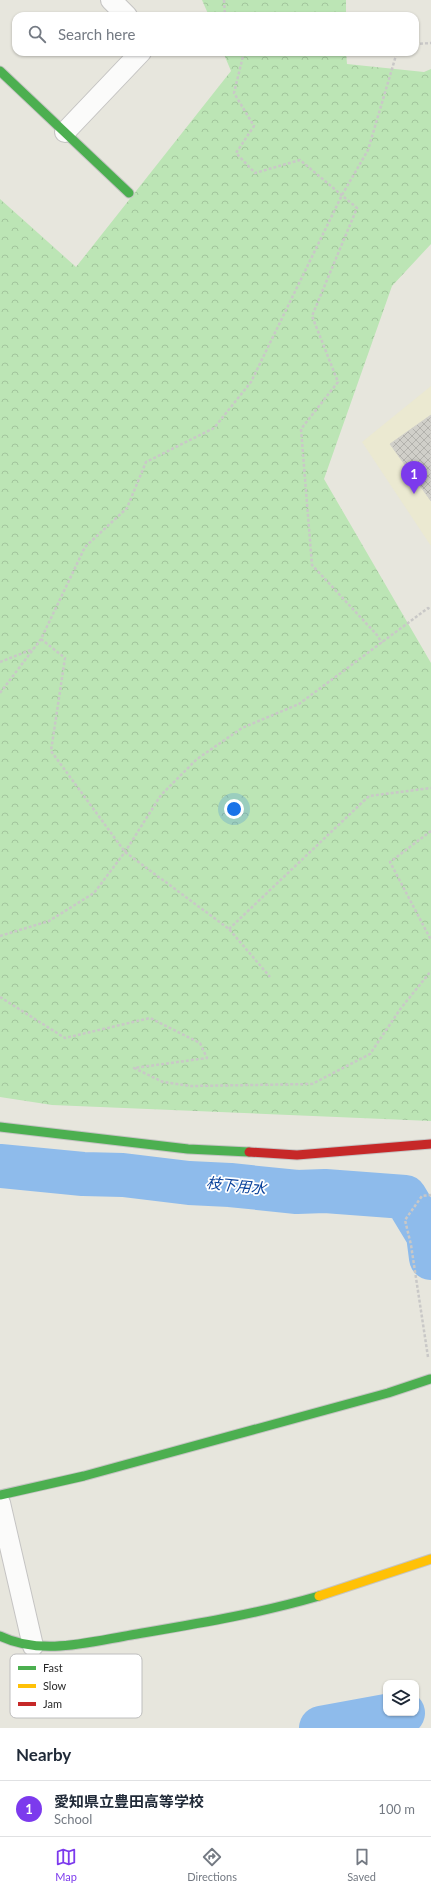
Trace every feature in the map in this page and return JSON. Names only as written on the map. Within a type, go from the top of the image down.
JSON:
[{"type":"street","points":[[111,0],[123,12]]},
{"type":"street","points":[[65,132],[137,56]]},
{"type":"street","points":[[0,71],[129,193]]},
{"type":"street","points":[[0,1127],[188,1149],[297,1155],[431,1144]]},
{"type":"street","points":[[0,1495],[84,1476],[388,1393],[430,1379]]},
{"type":"street","points":[[0,1503],[33,1646]]},
{"type":"street","points":[[0,1636],[7,1641],[33,1646],[74,1644],[213,1622],[300,1601],[389,1575],[431,1559]]},
{"type":"path","points":[[224,0],[225,12]]},
{"type":"path","points":[[419,44],[431,43]]},
{"type":"path","points":[[243,56],[234,93],[254,126],[236,153],[255,173],[300,160],[357,208],[312,316],[338,382],[301,430],[312,565],[377,635],[382,643]]},
{"type":"path","points":[[0,693],[41,639],[85,547],[127,508],[146,462],[214,428],[251,382],[342,195],[368,150],[396,56]]},
{"type":"path","points":[[0,936],[49,921],[94,893],[125,852],[161,795],[197,759],[242,728],[299,704],[430,609]]},
{"type":"path","points":[[41,639],[65,658],[51,751],[125,852],[229,929],[270,977]]},
{"type":"path","points":[[0,662],[34,649]]},
{"type":"path","points":[[229,929],[369,796],[431,788]]},
{"type":"path","points":[[431,831],[390,862],[431,940]]},
{"type":"path","points":[[0,997],[65,1038],[150,1018],[200,1043],[207,1058],[134,1068],[163,1082],[191,1086],[312,1084],[370,1054],[401,1008],[431,971]]},
{"type":"path","points":[[430,1379],[428,1350],[415,1268],[404,1220],[422,1196],[431,1195]]},
{"type":"shaded area","points":[[431,386],[431,546],[362,442]]},
{"type":"green space","points":[[202,0],[346,0],[346,12],[207,12]]},
{"type":"green space","points":[[225,56],[346,56],[347,64],[424,72],[431,69],[431,244],[392,286],[324,479],[431,663],[431,1121],[52,1105],[0,1097],[0,199],[76,267],[231,71]]},
{"type":"building","points":[[431,415],[431,501],[390,444]]},
{"type":"waterway","name":"枝下用水","points":[[0,1166],[83,1174],[123,1175],[189,1183],[230,1185],[297,1192],[325,1191],[405,1197],[428,1235],[431,1258]]},
{"type":"waterway","points":[[321,1728],[387,1716]]},
{"type":"traffic: fast","points":[[0,71],[129,193]]},
{"type":"traffic: fast","points":[[0,1127],[188,1149],[249,1152]]},
{"type":"traffic: fast","points":[[0,1495],[84,1476],[388,1393],[430,1379]]},
{"type":"traffic: fast","points":[[0,1636],[16,1642],[32,1645],[65,1646],[82,1644],[226,1618],[319,1596]]},
{"type":"traffic: slow","points":[[319,1596],[431,1559]]},
{"type":"traffic: jam","points":[[249,1152],[297,1155],[431,1144]]},
{"type":"place","name":"愛知県立豊田高等学校","points":[[414,494]]}]
